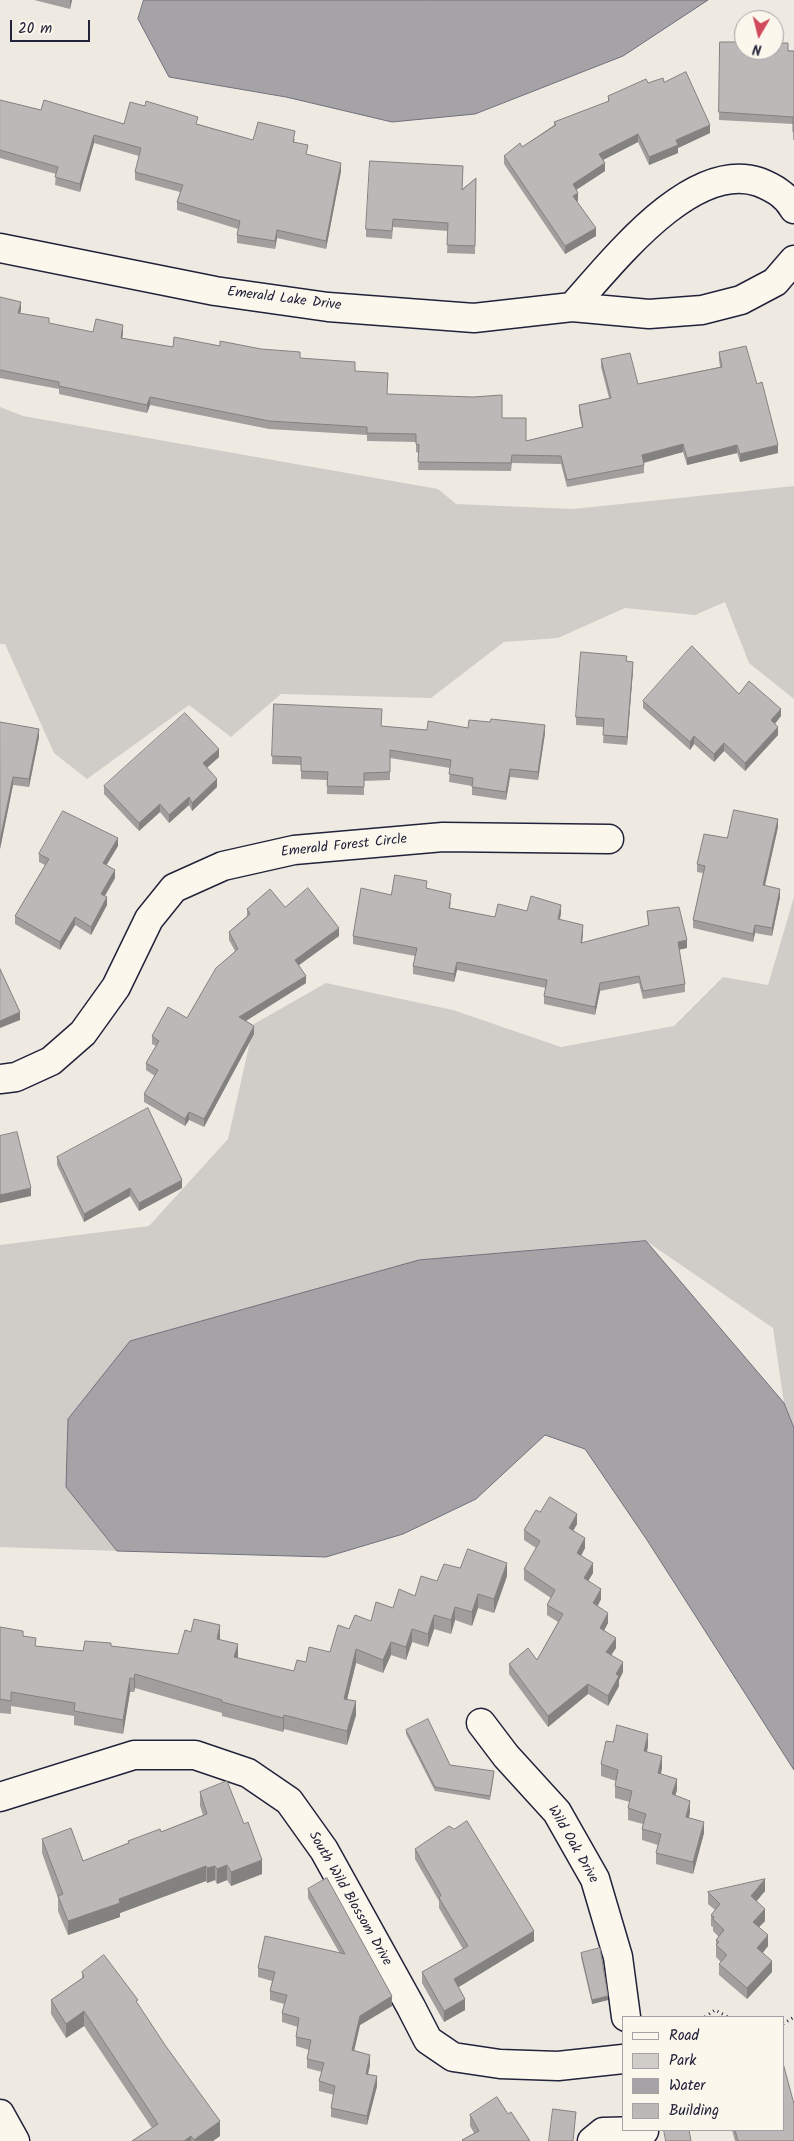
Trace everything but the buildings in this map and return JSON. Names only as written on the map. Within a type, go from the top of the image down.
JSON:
[{"type":"street","points":[[572,307],[629,244],[660,214],[703,187],[728,179],[748,179],[770,186],[787,198],[794,209]]},
{"type":"street","name":"Emerald Lake Drive","points":[[0,248],[215,291],[328,307],[474,318],[572,307],[649,314],[702,310],[741,300],[775,282],[794,260]]},
{"type":"street","name":"Emerald Forest Circle","points":[[0,1079],[16,1077],[51,1061],[83,1033],[116,987],[149,919],[174,888],[223,866],[294,850],[443,837],[609,839]]},
{"type":"street","name":"Wild Oak Drive","points":[[481,1723],[506,1756],[557,1812],[595,1879],[618,1957],[626,2016]]},
{"type":"street","name":"South Wild Blossom Drive","points":[[0,1797],[134,1755],[195,1755],[248,1773],[289,1801],[324,1850],[428,2040],[453,2056],[500,2064],[558,2066],[622,2059]]},
{"type":"street","points":[[0,2114],[15,2141]]},
{"type":"street","points":[[592,2141],[603,2132],[644,2134]]},
{"type":"path","points":[[706,2016],[715,2010],[726,2016]]},
{"type":"green space","points":[[0,407],[23,416],[438,489],[456,504],[573,509],[794,486],[794,699],[749,663],[725,602],[695,615],[625,608],[558,638],[504,642],[431,698],[281,694],[231,737],[189,705],[87,779],[54,753],[5,644],[0,644]]},
{"type":"green space","points":[[794,897],[794,1428],[784,1403],[773,1328],[646,1241],[419,1260],[130,1341],[68,1419],[66,1487],[117,1551],[0,1547],[0,1245],[149,1226],[228,1139],[254,1024],[326,983],[453,1010],[561,1047],[674,1026],[723,977],[768,985]]},
{"type":"water","points":[[144,0],[708,0],[623,56],[475,114],[392,122],[286,97],[169,77],[138,19]]},
{"type":"water","points":[[646,1241],[784,1403],[794,1428],[794,1770],[647,1540],[585,1449],[545,1435],[476,1499],[403,1534],[326,1557],[117,1551],[66,1487],[68,1419],[130,1341],[419,1260]]}]
